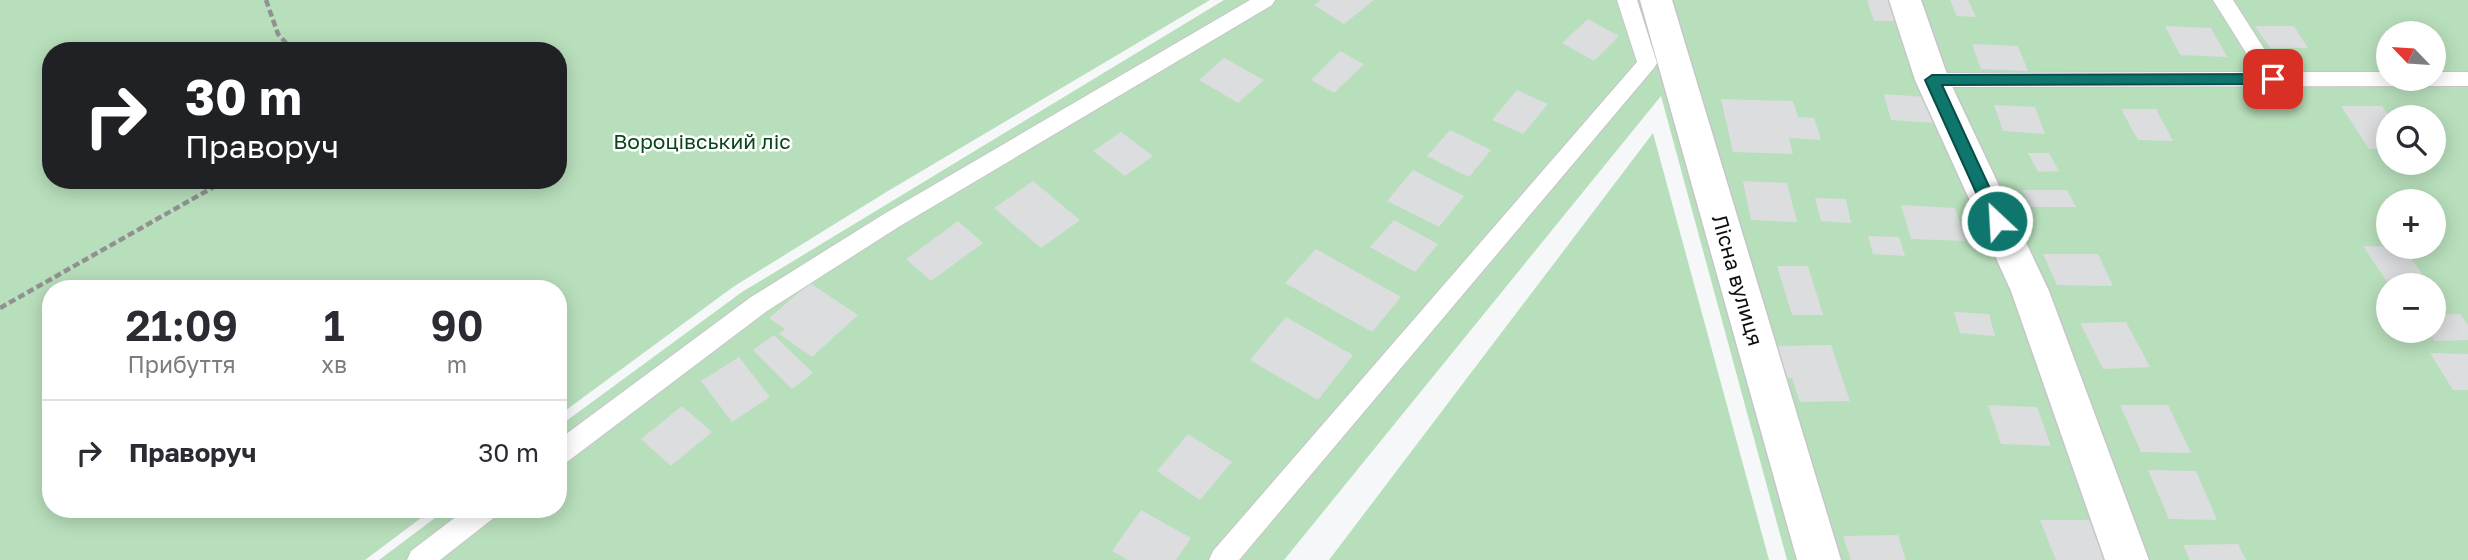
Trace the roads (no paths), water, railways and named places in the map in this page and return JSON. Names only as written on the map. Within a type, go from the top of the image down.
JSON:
[{"type":"street","name":"Лісна вулиця","points":[[1656,0],[1819,560]]},
{"type":"street","points":[[1905,0],[1932,80],[2030,291],[2127,560]]},
{"type":"lane","points":[[567,447],[759,304],[892,220],[1265,0]]},
{"type":"lane","points":[[1222,560],[1647,63],[1627,0]]},
{"type":"lane","points":[[2223,0],[2273,79]]},
{"type":"lane","points":[[1932,80],[2468,79]]},
{"type":"lane","points":[[420,560],[474,518]]},
{"type":"park label","name":"Вороцівський ліс","points":[[702,141]]}]
